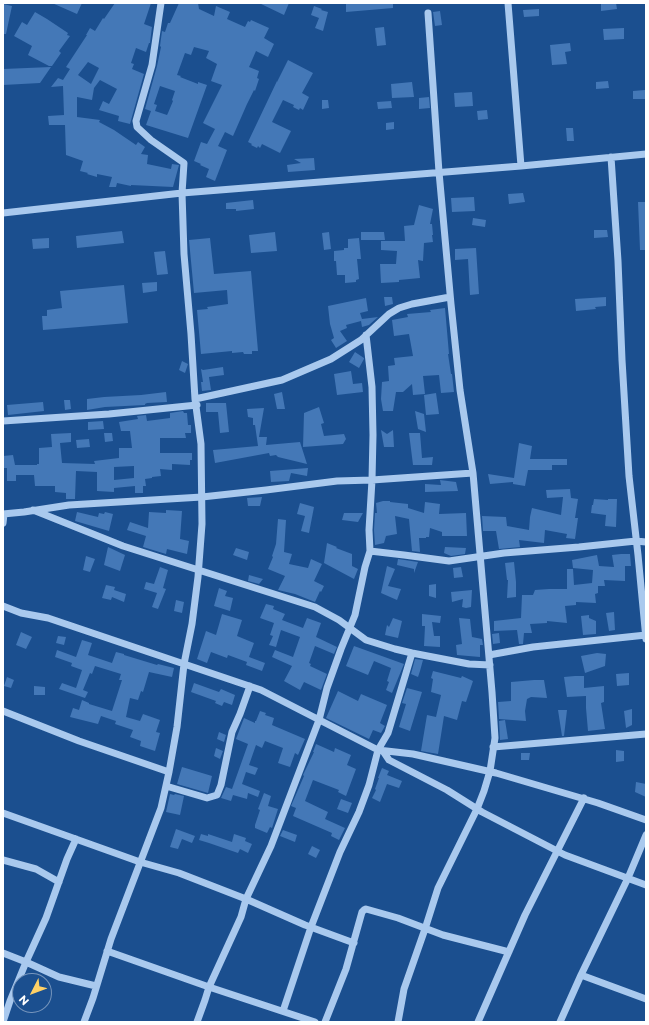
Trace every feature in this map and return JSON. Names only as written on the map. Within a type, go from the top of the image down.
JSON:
[{"type":"street","points":[[84,1022],[111,939],[161,808],[177,727],[184,664],[192,624],[199,569],[202,524],[201,444],[196,402],[184,254],[182,193],[184,163],[151,140],[137,127],[136,121],[152,65],[161,3]]},
{"type":"street","points":[[508,3],[521,166]]},
{"type":"street","points":[[398,1022],[404,989],[438,888],[477,809],[484,791],[490,771],[494,738],[490,666],[473,473],[460,390],[450,297],[439,172],[428,13]]},
{"type":"street","points":[[3,213],[182,193],[521,166],[646,154]]},
{"type":"street","points":[[611,157],[629,476],[645,617],[646,639]]},
{"type":"street","points":[[3,421],[109,414],[196,402],[282,380],[331,359],[361,340],[389,314],[399,308],[450,297]]},
{"type":"street","points":[[197,1022],[209,987],[240,917],[246,899],[271,846],[319,720],[327,688],[355,615],[365,567],[370,551],[369,530],[373,435],[372,387],[366,336]]},
{"type":"street","points":[[3,523],[4,514],[68,505],[202,497],[337,481],[473,473]]},
{"type":"street","points":[[33,510],[123,546],[315,607],[339,620],[366,640],[412,653],[469,664],[490,666]]},
{"type":"street","points":[[370,551],[449,561],[504,553],[636,541],[646,542]]},
{"type":"street","points":[[3,606],[22,613],[48,618],[261,690],[380,750],[413,754],[490,771],[584,798],[646,820]]},
{"type":"street","points":[[489,655],[533,647],[646,635]]},
{"type":"street","points":[[283,1011],[311,927],[340,852],[359,812],[380,750],[388,733],[412,653]]},
{"type":"street","points":[[166,786],[207,798],[217,795],[221,785],[232,732],[250,686]]},
{"type":"street","points":[[3,711],[79,741],[169,772]]},
{"type":"street","points":[[493,747],[646,734]]},
{"type":"street","points":[[380,750],[389,760],[447,790],[477,809],[565,855],[646,885]]},
{"type":"street","points":[[478,1022],[525,915],[584,798]]},
{"type":"street","points":[[3,813],[140,862],[179,873],[354,943]]},
{"type":"street","points":[[560,1022],[628,878],[646,835]]},
{"type":"street","points":[[3,1022],[26,962],[46,918],[66,859],[76,839]]},
{"type":"street","points":[[3,860],[36,870],[59,882]]},
{"type":"street","points":[[325,1022],[346,969],[362,912],[366,909],[398,918],[443,935],[509,952]]},
{"type":"street","points":[[107,951],[314,1022]]},
{"type":"street","points":[[3,953],[59,977],[96,986]]},
{"type":"street","points":[[581,975],[646,999]]},
{"type":"building","points":[[52,3],[82,3],[77,14]]},
{"type":"building","points":[[115,3],[151,3],[144,24],[152,27],[150,43],[146,52],[136,48],[131,63],[134,64],[132,69],[144,74],[130,124],[118,121],[119,116],[99,110],[103,101],[109,104],[117,89],[100,80],[94,88],[92,100],[77,97],[77,117],[100,120],[99,122],[136,145],[138,142],[145,147],[141,154],[148,155],[147,164],[171,169],[172,164],[179,165],[173,187],[131,186],[117,183],[116,187],[109,187],[112,177],[97,174],[97,177],[80,171],[83,161],[66,155],[65,125],[49,125],[48,116],[64,115],[63,86],[51,87],[58,78],[63,80],[70,69],[66,67],[90,28],[95,31],[103,18],[104,19]],"holes":[[[88,62],[99,68],[91,84],[78,75]]]},
{"type":"building","points":[[179,3],[198,3],[199,9],[214,16],[216,6],[230,12],[227,19],[245,27],[248,21],[250,22],[251,20],[269,28],[264,38],[274,44],[268,57],[256,51],[249,67],[259,71],[257,78],[259,79],[255,91],[254,90],[247,104],[233,136],[225,132],[218,146],[227,150],[215,181],[206,177],[209,169],[194,161],[201,142],[207,144],[215,129],[203,123],[222,85],[211,81],[217,64],[206,58],[209,51],[194,47],[191,55],[185,53],[177,75],[198,84],[198,82],[207,85],[188,138],[146,125],[151,111],[145,109],[157,66],[161,47],[162,31],[165,32],[168,23],[170,23]],"holes":[[[160,86],[175,91],[173,101],[167,115],[155,111],[157,105],[154,104]]]},
{"type":"building","points":[[259,3],[289,3],[284,15]]},
{"type":"building","points":[[393,3],[393,8],[346,12],[346,4]]},
{"type":"building","points":[[601,3],[616,3],[617,9],[601,11]]},
{"type":"building","points":[[3,4],[12,6],[6,34],[3,34]]},
{"type":"building","points":[[314,6],[328,12],[323,31],[315,28],[319,18],[311,15]]},
{"type":"building","points":[[539,9],[539,16],[524,17],[523,10]]},
{"type":"building","points":[[440,11],[442,25],[435,26],[433,12]]},
{"type":"building","points":[[35,12],[68,33],[67,35],[70,36],[59,51],[61,53],[52,66],[49,66],[28,55],[32,46],[14,36],[22,22],[27,25]]},
{"type":"building","points":[[384,27],[386,45],[377,46],[375,28]]},
{"type":"building","points":[[624,28],[624,39],[604,40],[603,29]]},
{"type":"building","points":[[570,43],[571,51],[565,52],[567,64],[552,65],[550,45]]},
{"type":"building","points":[[288,60],[313,73],[302,93],[309,97],[303,110],[293,107],[294,105],[283,100],[272,122],[291,131],[280,153],[262,144],[260,148],[258,146],[257,148],[248,142]]},
{"type":"building","points":[[51,67],[40,83],[3,85],[3,69]]},
{"type":"building","points":[[608,81],[609,88],[596,89],[596,82]]},
{"type":"building","points":[[412,82],[414,97],[392,98],[391,84]]},
{"type":"building","points":[[645,90],[645,99],[633,99],[633,91]]},
{"type":"building","points":[[472,92],[473,106],[455,107],[454,93]]},
{"type":"building","points":[[429,97],[430,108],[419,109],[419,98]]},
{"type":"building","points":[[322,100],[328,100],[329,108],[322,109]]},
{"type":"building","points":[[391,101],[392,108],[378,109],[377,102]]},
{"type":"building","points":[[487,110],[488,119],[478,120],[477,111]]},
{"type":"building","points":[[394,122],[394,129],[386,130],[386,123]]},
{"type":"building","points":[[566,128],[573,128],[574,141],[567,141]]},
{"type":"building","points":[[314,158],[315,170],[288,172],[287,165],[301,163],[294,159]]},
{"type":"building","points":[[523,193],[525,202],[509,204],[508,194]]},
{"type":"building","points":[[474,197],[475,211],[452,212],[451,198]]},
{"type":"building","points":[[253,200],[254,209],[236,211],[236,209],[226,209],[226,203]]},
{"type":"building","points":[[638,202],[646,202],[646,250],[640,250]]},
{"type":"building","points":[[419,205],[433,209],[430,224],[432,224],[433,242],[424,243],[423,261],[418,260],[420,278],[399,280],[399,282],[381,283],[380,264],[396,264],[397,251],[381,250],[381,241],[405,241],[404,226],[414,225]]},
{"type":"building","points":[[473,218],[486,220],[485,227],[472,225]]},
{"type":"building","points":[[594,230],[607,230],[608,237],[594,238]]},
{"type":"building","points":[[122,231],[124,243],[77,248],[76,236]]},
{"type":"building","points":[[275,232],[277,251],[251,253],[249,235]]},
{"type":"building","points":[[329,232],[331,249],[324,250],[322,233]]},
{"type":"building","points":[[361,232],[384,232],[385,240],[361,240]]},
{"type":"building","points":[[49,238],[49,248],[33,249],[32,239]]},
{"type":"building","points":[[210,238],[214,274],[251,271],[258,351],[252,351],[252,354],[244,354],[243,352],[232,353],[232,351],[201,354],[197,310],[228,304],[227,290],[194,293],[189,240]]},
{"type":"building","points":[[359,238],[361,259],[357,259],[359,279],[356,280],[356,282],[345,283],[345,275],[337,275],[336,261],[334,261],[334,251],[348,248],[348,239]]},
{"type":"building","points":[[476,248],[479,294],[470,295],[468,259],[455,260],[455,249]]},
{"type":"building","points":[[165,251],[168,274],[157,275],[154,252]]},
{"type":"building","points":[[157,282],[157,291],[143,293],[142,283]]},
{"type":"building","points":[[124,285],[128,323],[43,330],[42,316],[47,316],[47,310],[62,308],[60,291]]},
{"type":"building","points":[[384,297],[392,297],[393,304],[385,306]]},
{"type":"building","points":[[606,297],[606,306],[595,307],[596,309],[576,311],[575,299]]},
{"type":"building","points":[[366,298],[368,311],[360,313],[362,319],[378,317],[369,325],[362,327],[361,321],[346,325],[347,328],[340,331],[347,341],[336,348],[331,340],[334,338],[330,324],[328,306]]},
{"type":"building","points":[[445,308],[448,354],[454,392],[441,393],[439,375],[423,376],[425,394],[413,395],[412,384],[403,392],[396,392],[393,411],[383,411],[381,399],[382,382],[389,381],[388,366],[395,365],[394,358],[413,356],[409,334],[394,336],[392,320],[408,317],[407,314],[431,312],[430,310]]},
{"type":"building","points":[[355,352],[364,358],[359,368],[349,362]]},
{"type":"building","points":[[182,361],[188,364],[185,373],[179,370]]},
{"type":"building","points":[[223,367],[224,375],[209,377],[211,390],[202,391],[201,382],[203,382],[201,369]]},
{"type":"building","points":[[351,371],[353,384],[362,383],[363,392],[337,395],[334,374]]},
{"type":"building","points":[[166,392],[167,402],[87,410],[87,399]]},
{"type":"building","points":[[282,392],[285,409],[277,409],[274,394]]},
{"type":"building","points":[[436,393],[439,414],[426,415],[424,395]]},
{"type":"building","points":[[64,400],[70,400],[71,409],[65,410]]},
{"type":"building","points":[[43,402],[44,411],[8,415],[7,405]]},
{"type":"building","points":[[206,403],[226,403],[229,432],[220,433],[218,412],[206,412]]},
{"type":"building","points":[[319,407],[324,423],[321,424],[324,436],[344,434],[346,439],[343,444],[303,447],[304,413]]},
{"type":"building","points":[[264,408],[259,437],[267,437],[266,445],[300,442],[307,464],[278,457],[276,455],[270,456],[269,453],[215,463],[213,450],[258,446],[255,425],[253,425],[253,418],[248,417],[247,409]]},
{"type":"building","points":[[183,411],[184,413],[187,413],[188,425],[191,425],[191,433],[185,433],[186,438],[160,438],[160,453],[192,453],[192,460],[190,460],[190,465],[172,464],[172,470],[160,469],[161,476],[145,479],[146,486],[143,486],[143,493],[135,493],[135,486],[114,488],[114,492],[97,491],[97,472],[76,471],[75,499],[66,499],[66,493],[55,492],[55,486],[35,486],[34,475],[16,475],[16,481],[7,481],[7,468],[4,468],[3,465],[3,456],[13,455],[15,465],[37,465],[39,464],[39,448],[52,447],[51,434],[71,433],[71,442],[60,443],[62,463],[95,464],[94,461],[119,458],[119,448],[132,448],[130,431],[121,431],[119,422],[138,419],[137,416],[146,415],[147,421],[170,418],[170,413]],"holes":[[[134,466],[134,478],[114,480],[114,467]]]},
{"type":"building","points":[[415,411],[424,414],[426,432],[418,429]]},
{"type":"building","points":[[103,421],[104,429],[88,430],[88,422]]},
{"type":"building","points":[[381,430],[387,434],[393,430],[394,447],[384,447]]},
{"type":"building","points":[[104,433],[112,433],[113,441],[105,442]]},
{"type":"building","points":[[409,433],[420,433],[422,458],[433,457],[432,465],[413,465]]},
{"type":"building","points":[[89,439],[90,447],[77,448],[76,440]]},
{"type":"building","points":[[519,443],[532,446],[530,459],[567,459],[567,465],[552,465],[552,470],[528,470],[525,486],[513,484],[513,482],[490,484],[488,474],[514,478]]},
{"type":"building","points":[[308,468],[307,476],[291,473],[289,481],[271,482],[270,471]]},
{"type":"building","points":[[440,480],[456,482],[458,491],[425,492],[425,484],[441,485]]},
{"type":"building","points":[[570,489],[571,498],[578,499],[575,518],[578,518],[575,539],[566,538],[567,534],[545,530],[544,543],[519,540],[520,547],[499,549],[496,531],[483,531],[482,516],[506,517],[507,526],[529,530],[532,508],[561,515],[563,497],[547,498],[546,490]]},
{"type":"building","points":[[262,497],[260,506],[248,506],[247,498]]},
{"type":"building","points":[[594,499],[617,499],[616,527],[605,526],[606,515],[591,513]]},
{"type":"building","points":[[383,501],[408,504],[408,508],[424,513],[425,502],[440,504],[439,514],[466,513],[467,536],[442,536],[442,532],[430,528],[429,537],[419,538],[420,552],[412,551],[409,519],[395,516],[397,534],[386,536],[384,543],[375,545],[374,530],[375,513],[377,513],[376,503]]},
{"type":"building","points":[[300,503],[314,507],[309,533],[301,531],[305,516],[297,514]]},
{"type":"building","points":[[166,510],[182,511],[180,539],[189,541],[187,554],[167,549],[166,554],[143,547],[146,536],[127,530],[130,522],[148,528],[149,512],[166,513]]},
{"type":"building","points":[[77,512],[98,517],[99,513],[104,514],[105,512],[113,514],[109,531],[75,521]]},
{"type":"building","points":[[344,513],[363,513],[358,522],[342,520]]},
{"type":"building","points":[[278,519],[286,520],[284,552],[292,554],[289,564],[308,568],[311,559],[322,564],[314,581],[324,586],[315,602],[295,594],[278,590],[285,576],[268,569],[276,544]]},
{"type":"building","points":[[327,543],[352,554],[352,566],[358,569],[354,579],[324,563]]},
{"type":"building","points":[[108,547],[125,555],[120,571],[104,565]]},
{"type":"building","points":[[445,547],[466,548],[465,554],[451,556],[444,553]]},
{"type":"building","points":[[236,548],[249,552],[247,560],[233,555]]},
{"type":"building","points":[[630,554],[631,566],[625,566],[625,581],[604,580],[605,586],[598,586],[598,593],[595,594],[596,603],[576,602],[576,605],[565,606],[567,623],[547,621],[547,623],[530,624],[532,633],[524,633],[523,644],[519,644],[517,630],[494,631],[494,621],[521,618],[522,595],[533,595],[535,590],[567,589],[567,569],[573,569],[574,585],[592,583],[593,570],[573,568],[572,560],[597,555],[599,566],[614,567],[612,555]]},
{"type":"building","points":[[86,556],[95,559],[90,572],[83,570]]},
{"type":"building","points":[[398,559],[418,562],[414,573],[414,569],[397,565]]},
{"type":"building","points":[[514,562],[516,597],[507,598],[508,580],[505,563]]},
{"type":"building","points":[[387,566],[395,569],[388,586],[401,589],[397,600],[381,593]]},
{"type":"building","points":[[160,567],[168,570],[163,588],[166,589],[158,609],[152,607],[157,593],[144,589],[146,582],[154,584]]},
{"type":"building","points":[[461,567],[463,577],[454,578],[453,568]]},
{"type":"building","points":[[249,575],[263,579],[259,584],[248,581]]},
{"type":"building","points":[[436,584],[436,598],[429,596],[429,585]]},
{"type":"building","points":[[106,585],[115,587],[114,590],[126,594],[124,602],[112,597],[111,600],[102,598]]},
{"type":"building","points":[[219,588],[227,591],[225,596],[233,598],[230,611],[214,606]]},
{"type":"building","points":[[472,590],[471,607],[462,607],[463,599],[452,602],[451,592]]},
{"type":"building","points":[[176,600],[184,602],[182,613],[174,611]]},
{"type":"building","points":[[266,604],[274,606],[273,609],[285,614],[282,620],[303,628],[307,618],[321,623],[316,637],[337,647],[334,654],[315,646],[309,663],[311,664],[310,666],[327,674],[321,690],[304,682],[300,690],[284,681],[292,666],[272,657],[275,650],[293,657],[300,637],[281,630],[276,647],[269,645],[273,636],[270,635],[274,623],[260,618]]},
{"type":"building","points":[[614,612],[615,630],[609,631],[606,613]]},
{"type":"building","points":[[222,614],[242,620],[237,636],[254,643],[249,657],[265,663],[262,671],[246,665],[247,662],[228,655],[227,658],[211,652],[207,663],[197,659],[206,631],[216,635]]},
{"type":"building","points":[[422,614],[441,616],[440,623],[432,622],[434,636],[440,636],[440,647],[424,646],[425,626],[422,626]]},
{"type":"building","points":[[589,615],[589,618],[596,621],[596,634],[583,635],[581,616]]},
{"type":"building","points":[[393,618],[402,621],[398,638],[385,635],[387,625],[389,627]]},
{"type":"building","points":[[459,618],[470,619],[472,637],[482,639],[483,645],[480,645],[480,657],[457,655],[456,645],[462,644]]},
{"type":"building","points":[[21,632],[32,637],[26,649],[16,645]]},
{"type":"building","points":[[499,633],[500,643],[493,644],[492,634]]},
{"type":"building","points":[[58,636],[66,637],[64,645],[56,643]]},
{"type":"building","points":[[82,640],[92,643],[88,655],[112,663],[116,652],[157,665],[174,668],[172,677],[149,672],[143,692],[141,691],[138,700],[130,698],[126,717],[140,721],[143,714],[160,720],[156,732],[160,733],[155,751],[140,746],[141,741],[130,737],[133,730],[115,724],[116,721],[101,716],[98,724],[70,717],[73,708],[79,710],[82,700],[89,704],[112,711],[122,680],[119,680],[121,674],[95,666],[92,674],[90,673],[83,690],[88,692],[85,698],[59,689],[62,683],[76,688],[82,670],[71,666],[72,663],[55,657],[57,650],[76,657]]},
{"type":"building","points":[[354,646],[404,664],[392,693],[386,690],[391,668],[374,661],[368,675],[346,666]]},
{"type":"building","points":[[597,653],[606,654],[605,666],[585,673],[581,656]]},
{"type":"building","points":[[415,659],[423,660],[418,677],[411,674]]},
{"type":"building","points":[[433,671],[461,678],[462,676],[473,681],[466,702],[462,701],[457,720],[444,716],[438,754],[421,751],[427,715],[436,717],[441,695],[431,692],[433,679],[431,678]]},
{"type":"building","points":[[629,673],[629,685],[617,686],[616,674]]},
{"type":"building","points":[[584,676],[584,688],[604,686],[604,702],[601,703],[605,729],[588,731],[586,696],[567,697],[564,677]]},
{"type":"building","points":[[7,677],[14,680],[11,688],[4,686]]},
{"type":"building","points":[[544,680],[547,698],[531,697],[527,699],[525,711],[526,721],[499,719],[498,702],[511,701],[511,682]]},
{"type":"building","points":[[194,683],[219,692],[221,689],[235,695],[232,705],[224,702],[222,706],[215,703],[216,701],[191,692]]},
{"type":"building","points":[[34,686],[45,687],[45,695],[34,695]]},
{"type":"building","points":[[407,688],[422,692],[410,731],[399,727],[406,704],[402,703]]},
{"type":"building","points":[[338,691],[358,701],[361,694],[387,705],[380,723],[385,726],[381,733],[373,730],[369,739],[326,718]]},
{"type":"building","points":[[632,709],[632,725],[626,728],[624,711]]},
{"type":"building","points":[[558,710],[567,710],[564,736],[562,736]]},
{"type":"building","points":[[260,711],[266,713],[265,715],[274,718],[272,725],[305,739],[298,755],[295,753],[290,767],[278,763],[283,748],[265,741],[262,748],[256,745],[249,765],[258,768],[255,775],[246,772],[242,784],[260,791],[258,797],[248,793],[247,799],[233,795],[231,801],[221,798],[226,787],[232,789],[248,744],[236,739],[244,718],[255,723]]},
{"type":"building","points":[[505,720],[508,739],[500,740],[499,721]]},
{"type":"building","points":[[219,732],[226,735],[224,742],[217,739]]},
{"type":"building","points":[[316,744],[334,752],[335,748],[351,755],[347,765],[356,769],[346,796],[338,792],[339,790],[313,780],[305,801],[328,812],[325,819],[345,828],[339,840],[331,836],[332,833],[293,816],[296,808],[291,806]]},
{"type":"building","points":[[216,748],[223,751],[220,759],[214,756]]},
{"type":"building","points":[[616,750],[624,751],[624,761],[616,762]]},
{"type":"building","points":[[521,753],[530,753],[529,760],[521,760]]},
{"type":"building","points":[[182,767],[212,776],[208,793],[177,784]]},
{"type":"building","points":[[382,768],[389,771],[387,775],[402,781],[399,788],[387,784],[380,802],[372,798],[376,790],[378,778]]},
{"type":"building","points":[[636,782],[646,784],[646,797],[635,792]]},
{"type":"building","points":[[264,793],[271,796],[268,806],[278,809],[272,828],[270,827],[267,833],[255,828],[260,810],[258,809]]},
{"type":"building","points":[[170,794],[184,796],[180,815],[166,812]]},
{"type":"building","points":[[341,799],[352,803],[348,813],[337,809]]},
{"type":"building","points":[[176,829],[195,836],[192,843],[182,839],[178,849],[170,847]]},
{"type":"building","points":[[283,830],[297,835],[295,842],[280,836]]},
{"type":"building","points":[[201,834],[208,836],[208,834],[232,842],[234,834],[246,838],[245,841],[252,844],[248,853],[240,849],[238,853],[199,840]]},
{"type":"building","points":[[312,846],[320,850],[316,858],[308,854]]}]
